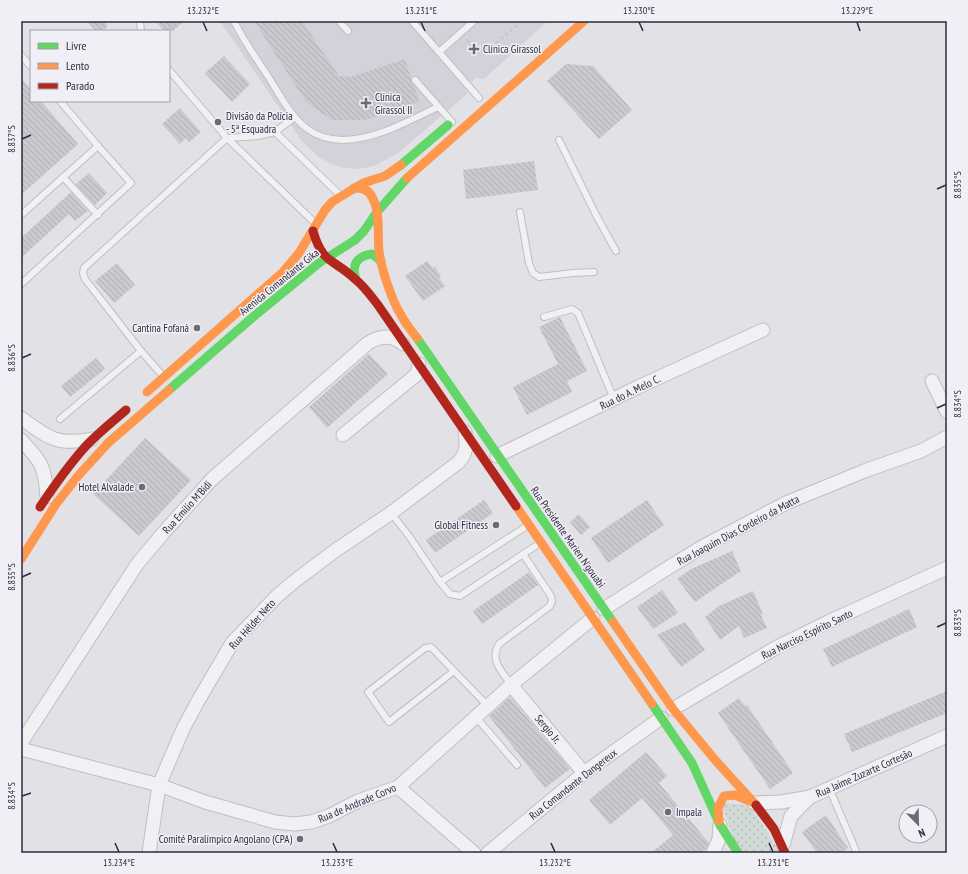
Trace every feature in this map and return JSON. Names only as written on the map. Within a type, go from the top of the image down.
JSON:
[{"type":"street","name":"Avenida Comandante Gika","points":[[21,559],[56,504],[78,476],[108,443],[258,313],[319,263],[354,240],[372,222],[377,212],[411,174],[584,21]]},
{"type":"street","name":"Avenida Comandante Gika","points":[[34,517],[70,463],[92,439],[283,272],[299,253],[325,210],[332,202],[363,183],[385,176],[403,164],[455,120]]},
{"type":"street","name":"Rua Presidente Marien N'gouabi","points":[[354,188],[367,190],[374,200],[377,212],[378,241],[381,261],[400,314],[673,709],[703,747],[770,824],[784,850]]},
{"type":"street","points":[[315,227],[319,250],[326,258],[356,279],[378,305],[407,347],[420,372],[494,474],[692,763],[720,825],[738,853]]},
{"type":"street","points":[[356,279],[353,269],[354,264],[361,256],[372,254],[381,261]]},
{"type":"street","points":[[368,343],[381,326],[381,313],[378,305]]},
{"type":"street","name":"Rua do A. Melo C.","points":[[497,456],[614,399],[763,330]]},
{"type":"street","name":"Rua Emilio M'Bidi","points":[[21,743],[138,563],[165,530],[212,479],[368,343],[375,339],[388,336],[400,341],[407,347]]},
{"type":"street","points":[[343,435],[420,372]]},
{"type":"street","points":[[932,381],[947,412]]},
{"type":"street","points":[[21,418],[42,434],[53,440],[63,442],[79,442],[92,439]]},
{"type":"street","name":"Rua Hélder Neto","points":[[148,853],[159,785],[183,729],[232,643],[272,601],[296,580],[336,550],[391,513],[459,462],[466,451],[467,446],[464,431]]},
{"type":"street","name":"Rua Joaquim Dias Cordeiro da Matta","points":[[604,609],[702,547],[786,503],[867,470],[921,451],[947,437]]},
{"type":"street","points":[[21,440],[42,465],[45,476],[46,497]]},
{"type":"street","name":"Rua Hélder Neto","points":[[453,467],[473,461],[485,466],[494,474]]},
{"type":"street","name":"Rua Narciso Espírito Santo","points":[[673,709],[777,647],[947,568]]},
{"type":"street","name":"Rua de Andrade Corvo","points":[[21,749],[159,785],[205,802],[275,822],[295,824],[311,822],[330,816],[358,801],[398,787],[511,685],[593,618]]},
{"type":"street","name":"Sergio Jr.","points":[[511,685],[584,773]]},
{"type":"street","name":"Rua Comandante Dangereux","points":[[488,853],[584,773],[661,718]]},
{"type":"street","name":"Rua Jaime Zuzarte Cortesão","points":[[784,850],[791,816],[810,797],[947,736]]},
{"type":"street","points":[[398,787],[474,853]]},
{"type":"street","points":[[713,853],[719,839],[720,825],[718,809],[724,796],[731,794],[744,798],[753,803],[781,802],[810,797]]},
{"type":"lane","points":[[234,21],[295,117],[306,128],[317,134],[328,138],[352,139],[364,137],[386,130],[438,106]]},
{"type":"lane","points":[[339,21],[348,31]]},
{"type":"lane","points":[[412,21],[479,98]]},
{"type":"lane","points":[[439,52],[474,21]]},
{"type":"lane","points":[[21,55],[30,66]]},
{"type":"lane","points":[[170,71],[227,138],[315,227]]},
{"type":"lane","points":[[415,80],[438,106],[455,120]]},
{"type":"lane","points":[[21,284],[131,183],[61,102]]},
{"type":"lane","points":[[164,377],[141,351],[85,279],[83,273],[84,268],[227,138],[258,136],[275,132],[295,117]]},
{"type":"lane","points":[[275,132],[340,196]]},
{"type":"lane","points":[[559,140],[596,215],[616,251]]},
{"type":"lane","points":[[21,215],[98,146]]},
{"type":"lane","points":[[63,177],[98,214]]},
{"type":"lane","points":[[520,212],[530,263],[534,272],[539,277],[594,272]]},
{"type":"lane","points":[[544,317],[572,309],[578,313],[614,399]]},
{"type":"lane","points":[[60,419],[141,351]]},
{"type":"lane","points":[[391,513],[409,536],[440,582],[450,594],[460,596],[541,542]]},
{"type":"lane","points":[[440,582],[529,525]]},
{"type":"lane","points":[[511,685],[498,665],[495,657],[495,650],[499,644],[550,606],[552,601],[551,596],[523,554]]},
{"type":"lane","points":[[454,671],[389,722],[368,692],[425,648],[431,647],[488,705]]},
{"type":"lane","points":[[476,716],[517,765]]},
{"type":"lane","points":[[829,788],[856,853]]},
{"type":"path","points":[[461,32],[474,48],[483,51],[492,47],[522,21]]},
{"type":"shaded area","name":"Clínica Girassol II","points":[[220,21],[548,21],[484,79],[476,78],[464,88],[468,93],[398,153],[374,166],[359,169],[344,168],[320,158],[301,140]]},
{"type":"shaded area","points":[[721,802],[751,806],[780,853],[740,853]]},
{"type":"building","points":[[87,21],[103,21],[108,26],[104,30],[95,30]]},
{"type":"building","points":[[155,21],[184,21],[173,31],[163,30]]},
{"type":"building","points":[[254,21],[302,21],[339,76],[351,77],[405,59],[419,102],[365,120],[332,120],[306,102]]},
{"type":"building","points":[[224,56],[250,84],[232,102],[205,73]]},
{"type":"building","points":[[566,64],[593,66],[632,110],[599,139],[547,81]]},
{"type":"building","points":[[21,78],[30,88],[30,102],[42,102],[78,144],[21,195]]},
{"type":"building","points":[[180,108],[201,132],[189,142],[186,138],[180,144],[162,124]]},
{"type":"building","points":[[534,161],[538,190],[466,199],[463,170]]},
{"type":"building","points":[[89,173],[107,193],[95,205],[76,184]]},
{"type":"building","points":[[71,192],[88,211],[75,221],[69,214],[21,258],[21,238]]},
{"type":"building","points":[[427,261],[433,268],[435,267],[441,276],[439,278],[445,286],[423,301],[405,276]]},
{"type":"building","points":[[117,263],[135,285],[114,303],[95,281]]},
{"type":"building","points":[[560,317],[587,371],[567,381],[572,392],[527,415],[513,387],[558,364],[539,327]]},
{"type":"building","points":[[369,354],[388,374],[327,428],[309,407]]},
{"type":"building","points":[[96,358],[105,369],[70,397],[61,386]]},
{"type":"building","name":"Hotel Alvalade","points":[[145,438],[191,480],[139,536],[93,494]]},
{"type":"building","points":[[484,500],[493,513],[435,553],[426,540]]},
{"type":"building","points":[[647,500],[664,525],[608,563],[591,538]]},
{"type":"building","points":[[579,514],[590,527],[581,535],[570,522]]},
{"type":"building","points":[[732,551],[741,571],[695,602],[677,579],[691,569]]},
{"type":"building","points":[[529,572],[538,585],[482,624],[473,611]]},
{"type":"building","points":[[662,590],[678,613],[653,629],[637,607]]},
{"type":"building","points":[[753,591],[763,614],[761,615],[767,628],[744,638],[739,626],[720,640],[705,617],[719,606]]},
{"type":"building","points":[[909,609],[917,627],[832,667],[823,649]]},
{"type":"building","points":[[685,622],[705,650],[681,667],[657,635]]},
{"type":"building","points":[[947,691],[947,713],[852,752],[844,734]]},
{"type":"building","points":[[510,697],[570,769],[545,788],[489,716]]},
{"type":"building","points":[[739,698],[745,706],[747,705],[793,773],[770,789],[718,713]]},
{"type":"building","name":"Impala","points":[[646,752],[667,776],[659,783],[709,843],[706,849],[701,853],[651,853],[673,835],[642,798],[610,825],[589,800]]},
{"type":"building","points":[[826,815],[848,848],[841,853],[817,853],[802,832]]},
{"type":"traffic: fast","points":[[401,165],[448,125]]},
{"type":"traffic: fast","points":[[169,390],[253,317],[319,263],[355,240],[407,178]]},
{"type":"traffic: fast","points":[[356,279],[354,269],[356,262],[359,259],[372,254],[381,261]]},
{"type":"traffic: fast","points":[[417,338],[613,622]]},
{"type":"traffic: fast","points":[[652,704],[692,763],[720,825],[738,853]]},
{"type":"traffic: slow","points":[[407,178],[584,21]]},
{"type":"traffic: slow","points":[[147,392],[283,272],[299,253],[325,210],[332,202],[363,183],[385,176],[401,165]]},
{"type":"traffic: slow","points":[[354,188],[367,191],[375,203],[378,216],[379,251],[384,275],[398,309],[406,324],[417,338]]},
{"type":"traffic: slow","points":[[21,559],[56,504],[78,476],[108,443],[169,390]]},
{"type":"traffic: slow","points":[[516,506],[652,704]]},
{"type":"traffic: slow","points":[[613,622],[673,709],[716,761],[756,805]]},
{"type":"traffic: slow","points":[[719,821],[718,808],[724,796],[735,795],[752,802]]},
{"type":"traffic: jam","points":[[313,231],[325,256],[358,282],[378,305],[516,506]]},
{"type":"traffic: jam","points":[[40,507],[61,476],[85,447],[126,410]]},
{"type":"traffic: jam","points":[[756,805],[774,829],[785,853]]},
{"type":"place","name":"Clínica Girassol","points":[[474,49]]},
{"type":"place","name":"Clínica Girassol II","points":[[366,103]]},
{"type":"place","name":"Divisão da Polícia - 5ª Esquadra","points":[[218,122]]},
{"type":"place","name":"Cantina Fofaná","points":[[197,328]]},
{"type":"place","name":"Hotel Alvalade","points":[[142,487]]},
{"type":"place","name":"Global Fitness","points":[[496,525]]},
{"type":"place","name":"Impala","points":[[668,812]]},
{"type":"place","name":"Comité Paralímpico Angolano (CPA)","points":[[300,839]]}]
